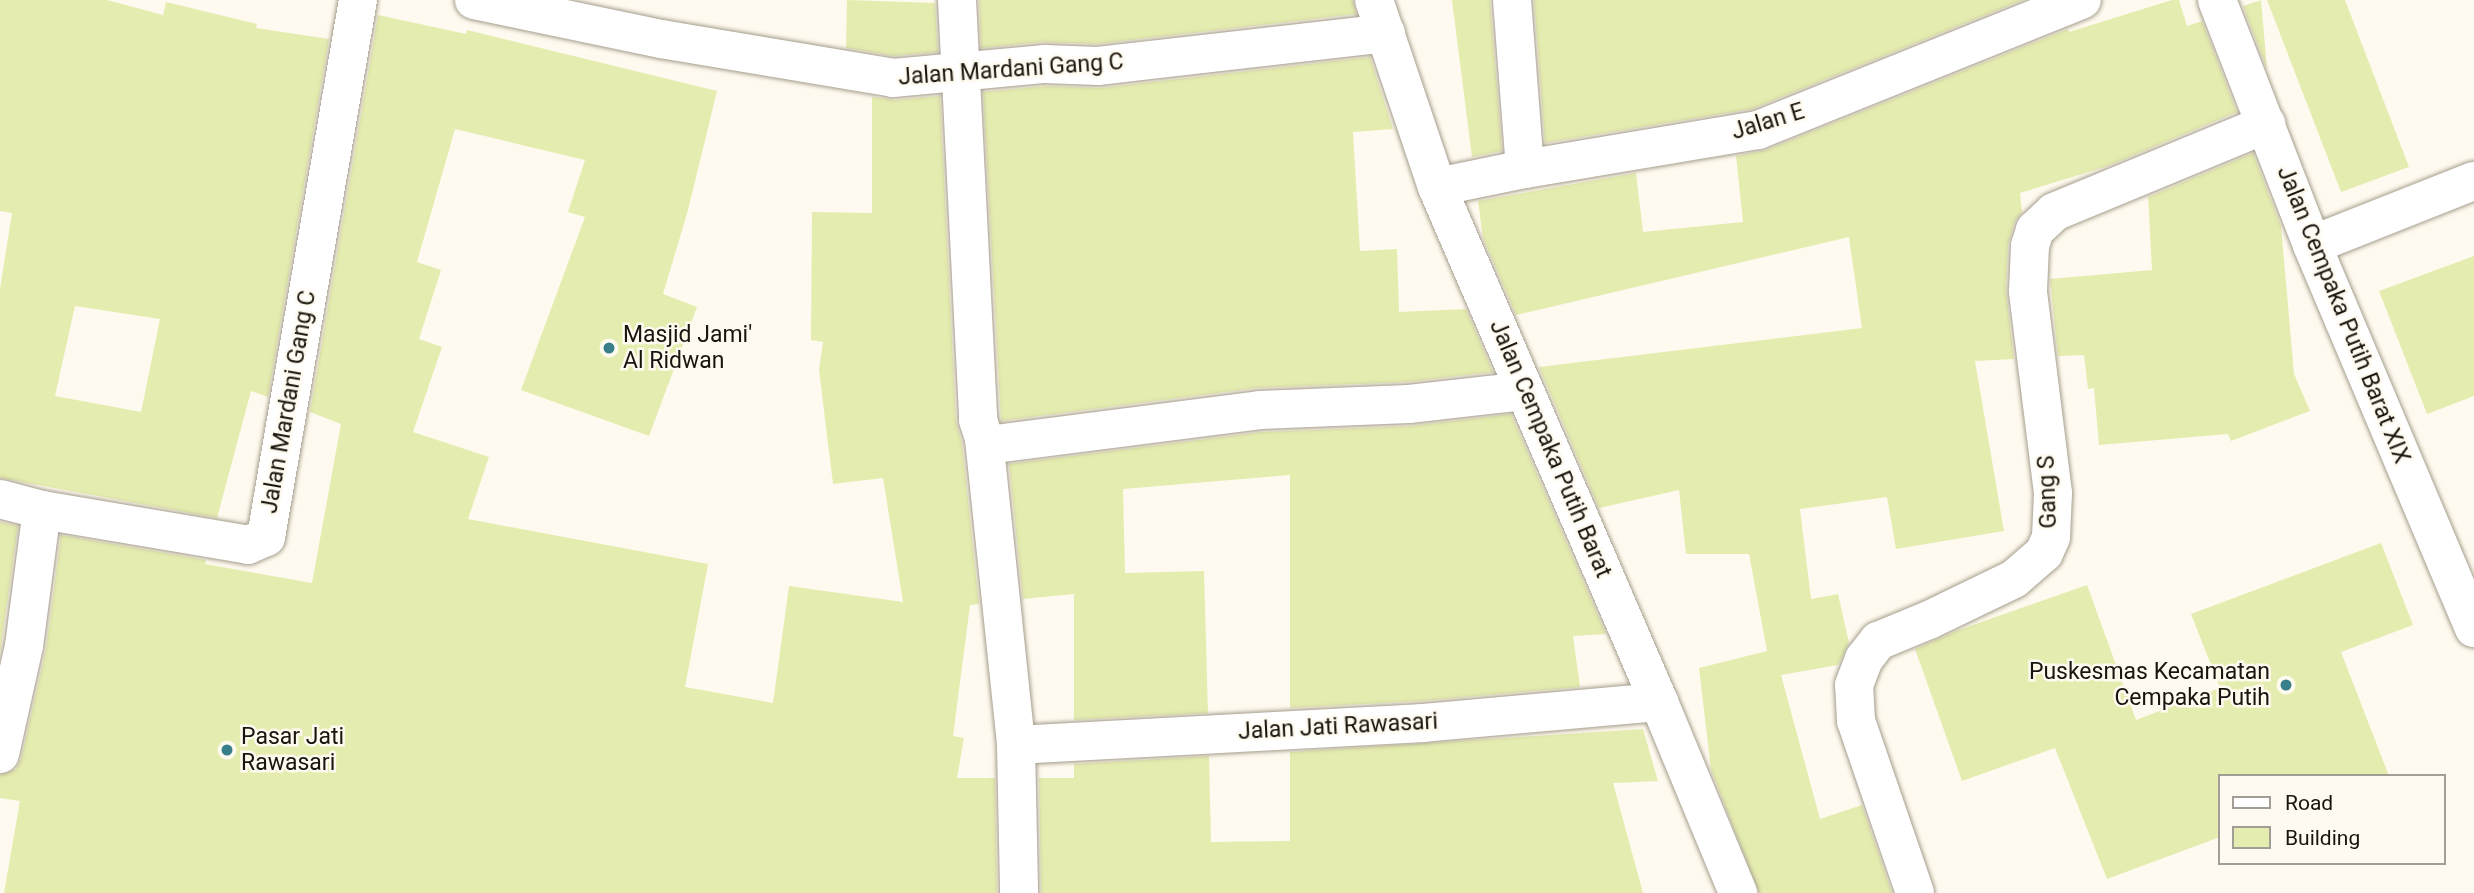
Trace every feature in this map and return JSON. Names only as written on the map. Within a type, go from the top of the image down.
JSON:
[{"type":"street","name":"Jalan Mardani Gang C","points":[[0,499],[42,510],[248,545],[265,537],[358,0]]},
{"type":"street","name":"Jalan Mardani Gang C","points":[[474,0],[662,39],[893,78],[1045,64],[1098,66],[1380,16]]},
{"type":"street","points":[[957,0],[978,420],[984,439],[1016,746],[1019,893]]},
{"type":"street","points":[[1512,0],[1525,169]]},
{"type":"street","name":"Jalan E","points":[[1437,187],[1525,169],[1758,130],[2082,0]]},
{"type":"street","name":"Jalan Cempaka Putih Barat XIX","points":[[2217,0],[2312,246],[2474,628]]},
{"type":"street","name":"Jalan Cempaka Putih Barat","points":[[1380,16],[1437,187],[1660,702],[1738,893]]},
{"type":"street","name":"Gang S","points":[[1915,893],[1856,722],[1854,685],[1864,659],[1878,641],[2014,579],[2044,554],[2051,537],[2053,493],[2028,291],[2030,246],[2035,230],[2054,212],[2266,124]]},
{"type":"street","points":[[2312,246],[2474,181]]},
{"type":"street","points":[[984,439],[995,443],[1260,410],[1409,404],[1524,391]]},
{"type":"street","points":[[0,754],[24,646],[42,510]]},
{"type":"street","name":"Jalan Jati Rawasari","points":[[1016,746],[1423,723],[1660,702]]},
{"type":"building","points":[[0,0],[107,0],[163,15],[166,2],[257,24],[256,28],[329,39],[268,397],[251,391],[217,518],[0,478],[0,289],[12,213],[0,211]],"holes":[[[75,306],[160,319],[141,412],[55,396]]]},
{"type":"building","points":[[847,0],[935,3],[938,52],[894,56],[846,48]]},
{"type":"building","points":[[979,0],[1353,0],[1356,14],[1097,44],[1043,42],[981,48]]},
{"type":"building","points":[[1452,0],[1490,0],[1502,151],[1472,157]]},
{"type":"building","points":[[1534,0],[2023,0],[1752,109],[1545,143]]},
{"type":"building","points":[[2179,0],[2187,26],[2202,21],[2237,112],[2108,166],[2020,193],[2022,212],[2014,223],[2008,245],[2006,290],[2014,359],[1975,361],[2004,531],[1896,549],[1887,497],[1800,509],[1811,599],[1838,594],[1849,643],[1838,665],[1781,675],[1820,819],[1862,805],[1892,893],[1759,893],[1711,770],[1699,668],[1767,651],[1749,554],[1686,554],[1679,490],[1599,508],[1539,367],[1862,328],[1849,237],[1516,315],[1483,238],[1478,201],[1636,173],[1643,232],[1743,222],[1736,156],[1766,150],[2068,29],[2069,32]]},
{"type":"building","points":[[2261,0],[2267,69],[2243,6]]},
{"type":"building","points":[[2267,0],[2345,0],[2409,167],[2341,192]]},
{"type":"building","points":[[378,15],[466,34],[467,30],[717,91],[688,210],[663,294],[697,307],[649,436],[521,390],[585,217],[568,212],[585,160],[455,129],[417,262],[441,270],[419,339],[442,347],[413,432],[489,457],[468,519],[708,564],[685,687],[773,703],[789,586],[903,602],[883,478],[833,484],[819,370],[823,342],[811,340],[812,212],[872,213],[872,97],[895,100],[940,96],[956,421],[962,443],[979,604],[970,605],[953,736],[964,738],[957,778],[995,778],[997,893],[4,893],[20,801],[0,798],[0,775],[16,769],[21,759],[46,649],[61,535],[206,560],[205,564],[312,583],[341,424],[310,412]]},
{"type":"building","points":[[1370,57],[1393,129],[1353,132],[1360,251],[1397,249],[1399,312],[1466,309],[1493,372],[1407,382],[1257,388],[1001,421],[983,92],[1046,86],[1100,88]]},
{"type":"building","points":[[2253,153],[2281,226],[2294,374],[2310,411],[2231,441],[2228,434],[2099,445],[2094,388],[2088,389],[2084,355],[2058,356],[2050,279],[2152,270],[2148,197]]},
{"type":"building","points":[[2474,256],[2474,396],[2427,414],[2379,291]]},
{"type":"building","points":[[1511,414],[1606,634],[1573,636],[1580,687],[1421,701],[1290,708],[1290,475],[1123,489],[1125,573],[1204,571],[1208,713],[1074,720],[1074,594],[1023,599],[1009,464],[1262,432],[1410,426]]},
{"type":"building","points":[[0,522],[18,526],[0,653]]},
{"type":"building","points":[[2381,543],[2413,625],[2341,652],[2388,774],[2218,774],[2218,838],[2107,879],[2055,748],[1962,781],[1915,649],[1956,631],[2087,585],[2136,720],[2220,688],[2191,614]]},
{"type":"building","points":[[1643,729],[1658,781],[1613,783],[1643,893],[1041,893],[1039,778],[1074,778],[1074,764],[1209,756],[1211,842],[1290,841],[1290,752]]},
{"type":"place","name":"Masjid Jami' Al Ridwan","points":[[609,348]]},
{"type":"place","name":"Puskesmas Kecamatan Cempaka Putih","points":[[2286,685]]},
{"type":"place","name":"Pasar Jati Rawasari","points":[[227,750]]}]
